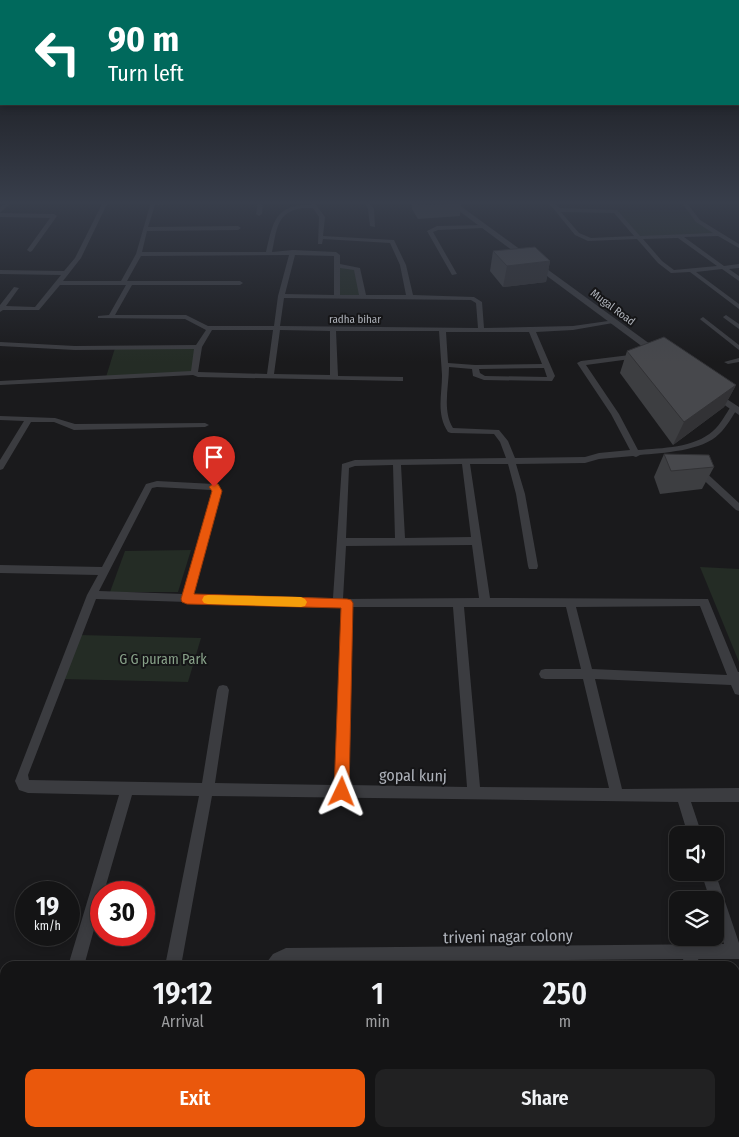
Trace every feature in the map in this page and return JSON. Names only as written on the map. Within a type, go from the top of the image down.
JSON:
[{"type":"street","points":[[1,309],[37,309],[79,255]]},
{"type":"street","points":[[111,317],[139,255]]},
{"type":"street","points":[[270,377],[281,296],[293,255]]},
{"type":"street","points":[[337,255],[337,296]]},
{"type":"street","points":[[398,255],[403,265],[410,297]]},
{"type":"street","points":[[443,255],[454,274]]},
{"type":"street","name":"Mugal Road","points":[[523,255],[666,360]]},
{"type":"street","points":[[655,255],[670,271],[679,273],[739,266]]},
{"type":"street","points":[[706,255],[739,279]]},
{"type":"street","points":[[338,266],[357,268],[363,297]]},
{"type":"street","points":[[0,272],[65,273]]},
{"type":"street","points":[[693,272],[739,307]]},
{"type":"street","points":[[57,283],[240,283]]},
{"type":"street","points":[[1,309],[16,288]]},
{"type":"street","points":[[281,296],[477,299],[479,302],[481,329]]},
{"type":"street","points":[[726,316],[739,327]]},
{"type":"street","name":"radha bihar","points":[[100,317],[186,317],[210,328],[442,330],[573,328],[613,321]]},
{"type":"street","points":[[702,319],[739,348]]},
{"type":"street","points":[[194,373],[198,347],[210,328]]},
{"type":"street","points":[[333,329],[334,378]]},
{"type":"street","points":[[442,330],[445,365],[444,406],[447,426],[451,430],[496,432],[504,441],[513,462],[533,566]]},
{"type":"street","points":[[475,367],[476,374],[484,378],[545,379],[551,376],[532,330]]},
{"type":"street","points":[[0,344],[75,348],[198,347]]},
{"type":"street","points":[[636,454],[615,414],[581,363],[659,354]]},
{"type":"street","points":[[728,362],[739,360]]},
{"type":"street","points":[[445,365],[475,367],[547,366]]},
{"type":"street","points":[[0,383],[194,373],[198,375],[270,377],[400,378]]},
{"type":"street","points":[[342,792],[341,542],[344,466],[355,463],[584,460],[599,456],[636,454],[683,456],[716,433],[737,410],[704,387]]},
{"type":"street","points":[[0,418],[56,420],[74,427],[205,425]]},
{"type":"street","points":[[0,467],[29,419]]},
{"type":"street","points":[[683,456],[739,508]]},
{"type":"street","points":[[396,463],[400,541]]},
{"type":"street","points":[[466,463],[484,603]]},
{"type":"street","points":[[187,599],[217,491],[214,487],[157,484],[149,486],[92,595],[187,599],[342,603],[704,602],[738,682],[588,674],[545,674]]},
{"type":"street","points":[[341,542],[476,541]]},
{"type":"street","points":[[0,569],[104,571]]},
{"type":"street","name":"gopal kunj","points":[[92,595],[22,775],[21,781],[24,785],[127,789],[682,796],[739,795]]},
{"type":"street","points":[[570,602],[617,795]]},
{"type":"street","points":[[458,603],[474,793]]},
{"type":"street","points":[[174,961],[208,790],[223,690]]},
{"type":"street","points":[[77,961],[127,789]]},
{"type":"street","points":[[682,796],[692,826]]},
{"type":"street","points":[[711,881],[736,951]]},
{"type":"street","name":"triveni nagar colony","points":[[278,961],[286,956],[561,960],[690,959],[736,951]]},
{"type":"green space","points":[[338,266],[355,267],[363,297],[337,297]]},
{"type":"green space","points":[[198,347],[194,373],[106,377],[115,348]]},
{"type":"green space","points":[[191,550],[178,592],[110,592],[125,551]]},
{"type":"green space","points":[[700,567],[739,569],[739,662]]},
{"type":"green space","name":"G G puram Park","points":[[79,635],[201,638],[188,682],[62,679]]},
{"type":"building","points":[[497,255],[544,255],[550,261],[507,266]]},
{"type":"building","points":[[664,337],[736,385],[684,422],[627,351]]},
{"type":"building","points":[[664,454],[709,455],[714,467],[671,471]]},
{"type":"slow traffic","points":[[208,600],[301,602]]},
{"type":"route","points":[[214,487],[217,491],[187,599],[347,603],[342,792]]}]
